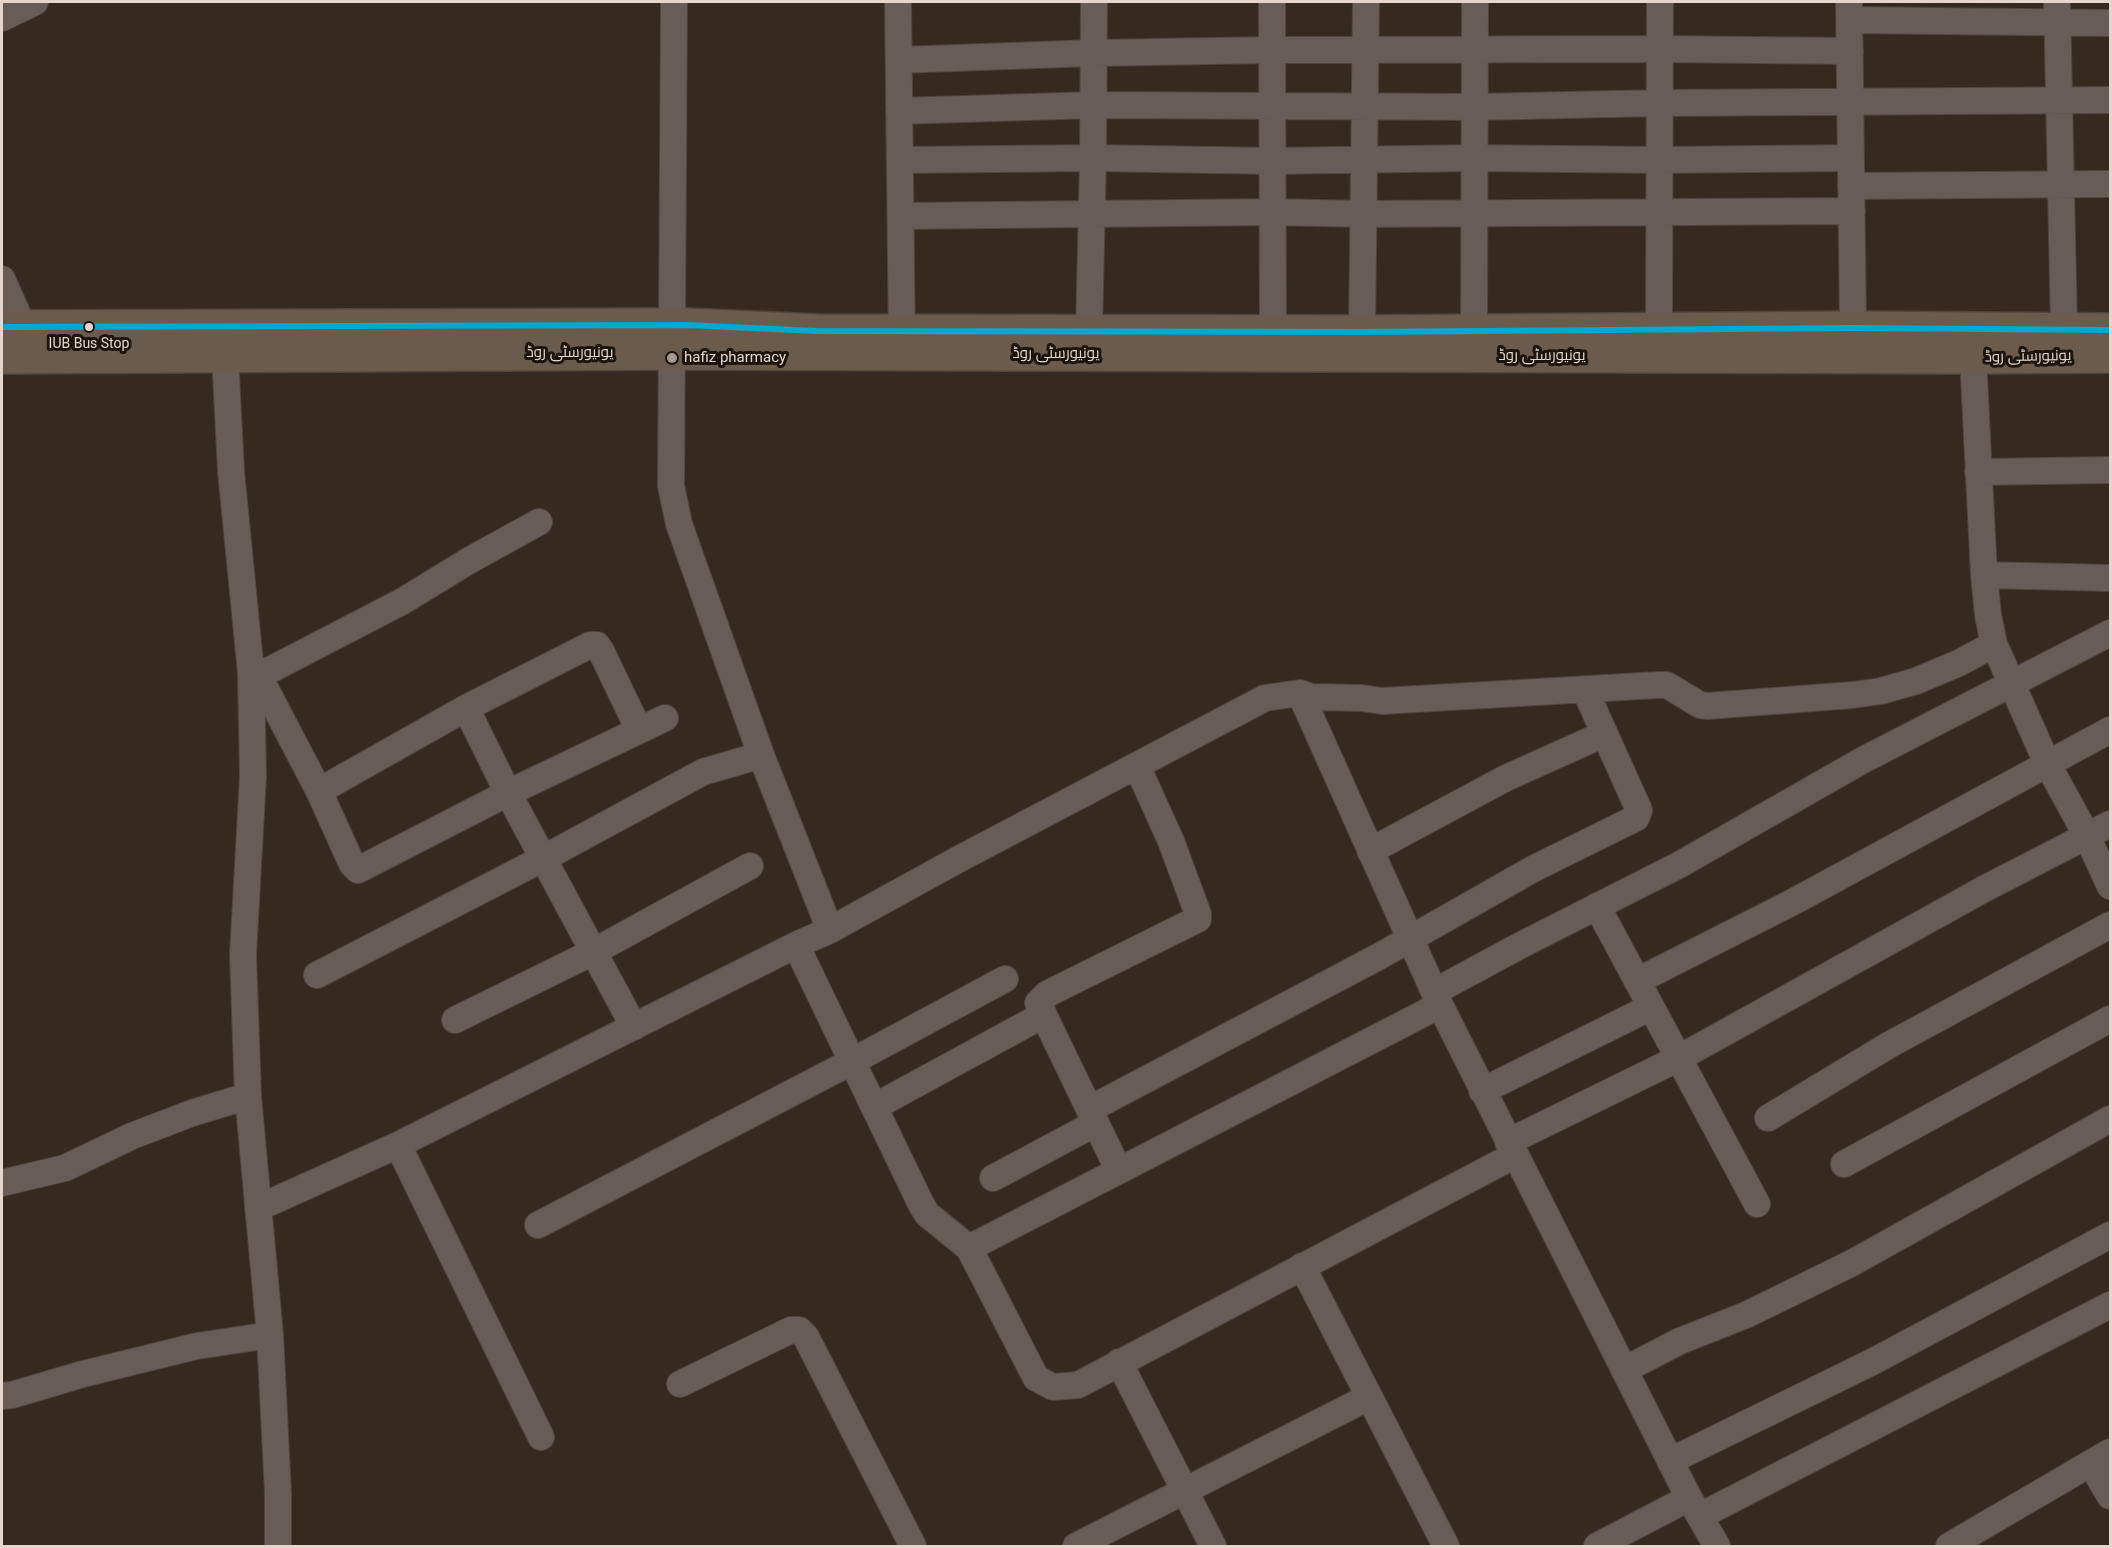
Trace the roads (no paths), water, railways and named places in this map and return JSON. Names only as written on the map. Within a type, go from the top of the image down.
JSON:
[{"type":"highway","name":"یونیورسٹی روڈ","points":[[1087,342],[1274,332],[1360,344],[1474,331],[1853,328],[2110,330]]},
{"type":"highway","name":"یونیورسٹی روڈ","points":[[20,337],[225,355],[673,339],[817,331],[903,342],[1360,344],[1973,357],[2110,356]]},
{"type":"highway","name":"یونیورسٹی روڈ","points":[[2,357],[20,337],[673,339]]},
{"type":"street","points":[[2,18],[35,2]]},
{"type":"street","points":[[674,2],[671,486],[679,524],[761,755],[830,930]]},
{"type":"street","points":[[898,2],[903,342]]},
{"type":"street","points":[[1087,342],[1092,214],[1094,2]]},
{"type":"street","points":[[1272,2],[1274,332]]},
{"type":"street","points":[[1360,344],[1366,2]]},
{"type":"street","points":[[1474,331],[1475,2]]},
{"type":"street","points":[[1659,329],[1660,2]]},
{"type":"street","points":[[1853,328],[1850,11],[2058,13],[2110,23]]},
{"type":"street","points":[[2058,13],[2064,329]]},
{"type":"street","points":[[899,60],[1094,52],[1272,50],[1850,51]]},
{"type":"street","points":[[899,111],[1094,105],[1475,106],[2110,100]]},
{"type":"street","points":[[900,160],[1851,158]]},
{"type":"street","points":[[901,216],[1659,211],[2061,184],[2110,184]]},
{"type":"street","points":[[2,279],[20,337]]},
{"type":"street","points":[[225,355],[231,471],[256,673],[243,955],[248,1096],[270,1335],[278,1493],[278,1546]]},
{"type":"street","points":[[1973,357],[1984,575],[1994,644],[2048,763],[2110,885]]},
{"type":"street","points":[[1978,472],[2110,470]]},
{"type":"street","points":[[256,673],[272,669],[402,601],[539,522]]},
{"type":"street","points":[[1984,575],[2110,578]]},
{"type":"street","points":[[969,1248],[1437,999],[1523,944],[1679,865],[1863,760],[2110,633]]},
{"type":"street","points":[[258,1208],[398,1145],[830,930],[959,859],[1265,698],[1300,693],[1311,697],[1362,698],[1382,701],[1667,685],[1700,705],[1708,706],[1881,691],[1916,681],[1959,663],[1994,644]]},
{"type":"street","points":[[319,791],[466,708],[590,645],[597,645],[639,730]]},
{"type":"street","points":[[256,673],[319,791],[352,864],[358,870],[508,793],[665,718]]},
{"type":"street","points":[[993,1178],[1093,1116],[1533,869],[1636,818],[1639,810],[1585,690]]},
{"type":"street","points":[[1300,693],[1437,999],[1670,1461],[1717,1546]]},
{"type":"street","points":[[466,708],[508,793],[634,1027]]},
{"type":"street","points":[[1638,981],[1791,903],[2110,730]]},
{"type":"street","points":[[1370,851],[1506,778],[1604,734]]},
{"type":"street","points":[[317,975],[544,858],[703,772],[761,755]]},
{"type":"street","points":[[1118,1169],[1038,1004],[1047,994],[1198,919],[1171,841],[1137,766]]},
{"type":"street","points":[[796,945],[927,1214],[969,1248],[1036,1378],[1053,1387],[1078,1385],[1302,1266],[1984,889],[2110,824]]},
{"type":"street","points":[[455,1020],[593,952],[750,866]]},
{"type":"street","points":[[1597,906],[1757,1204]]},
{"type":"street","points":[[1768,1118],[1889,1045],[2110,925]]},
{"type":"street","points":[[538,1226],[851,1062],[1005,978]]},
{"type":"street","points":[[1482,1091],[1651,1007]]},
{"type":"street","points":[[874,1107],[1042,1015]]},
{"type":"street","points":[[1844,1164],[2110,1019]]},
{"type":"street","points":[[2,1183],[66,1168],[132,1136],[192,1113],[248,1096]]},
{"type":"street","points":[[1624,1370],[1680,1341],[1746,1315],[1852,1263],[2110,1119]]},
{"type":"street","points":[[398,1145],[541,1437]]},
{"type":"street","points":[[1670,1461],[1872,1362],[2110,1235]]},
{"type":"street","points":[[1302,1266],[1446,1546]]},
{"type":"street","points":[[1597,1546],[1694,1507],[2110,1305]]},
{"type":"street","points":[[680,1384],[791,1330],[799,1330],[806,1337],[913,1546]]},
{"type":"street","points":[[2,1396],[197,1346],[270,1335]]},
{"type":"street","points":[[1119,1362],[1213,1546]]},
{"type":"street","points":[[1076,1546],[1369,1397]]},
{"type":"street","points":[[1949,1546],[2101,1458],[2110,1497]]},
{"type":"place","name":"IUB Bus Stop","points":[[89,327]]},
{"type":"place","name":"hafiz pharmacy","points":[[672,358]]}]
